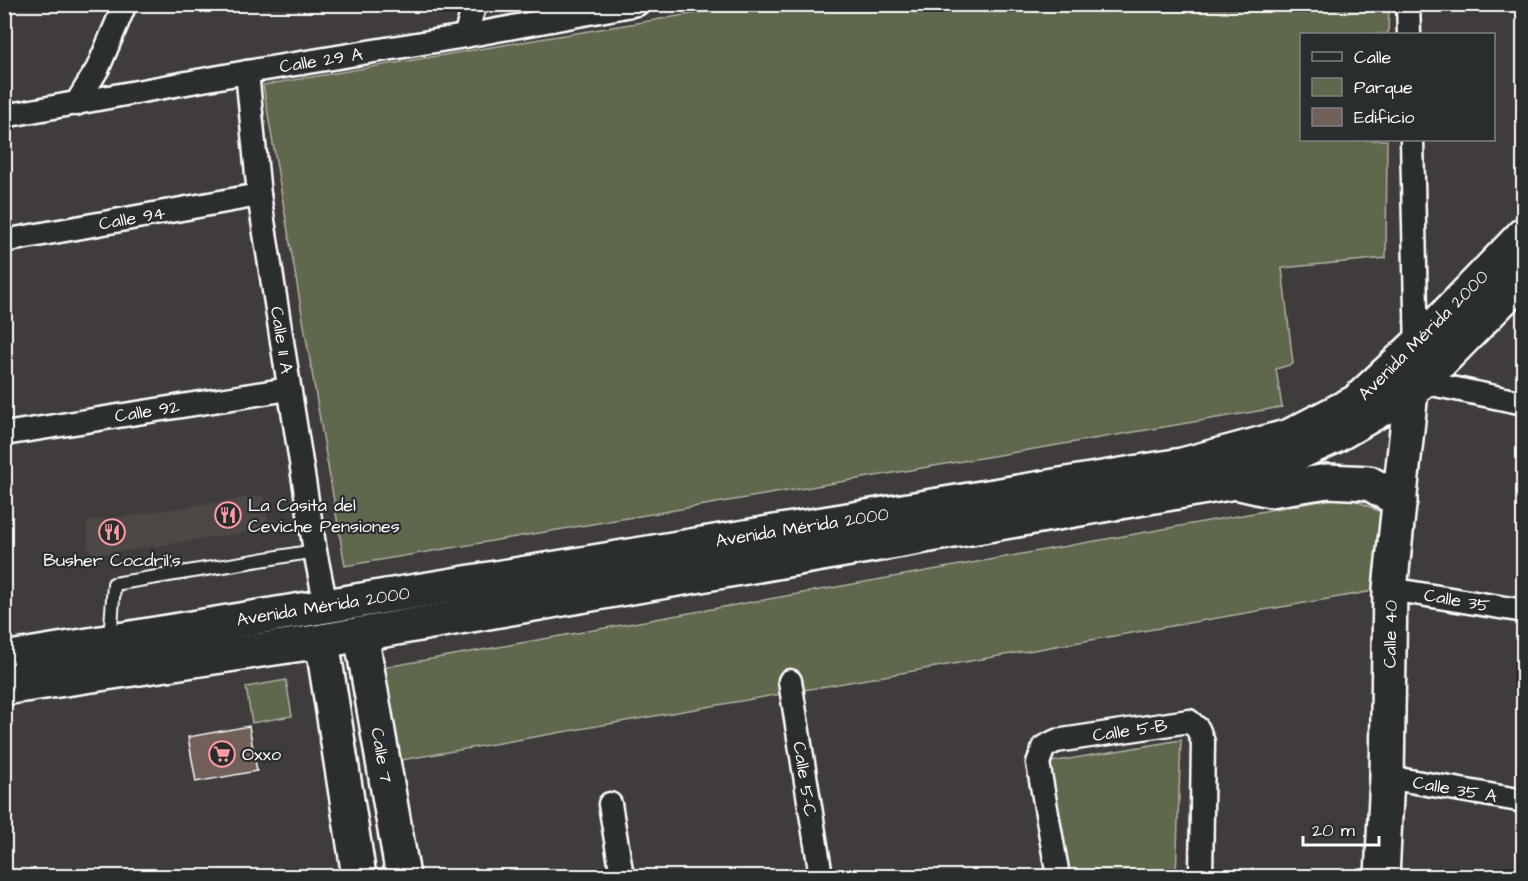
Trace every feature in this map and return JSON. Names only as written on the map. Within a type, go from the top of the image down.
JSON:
[{"type":"main road","name":"Avenida Mérida 2000","points":[[4,659],[1182,465],[1290,436],[1356,402],[1418,344],[1524,234]]},
{"type":"main road","name":"Avenida Mérida 2000","points":[[4,688],[322,641],[1235,482],[1333,437],[1417,387],[1524,277]]},
{"type":"main road","name":"Calle 40","points":[[1382,876],[1387,777],[1390,589],[1417,387]]},
{"type":"main road","points":[[1235,482],[1270,490],[1328,481],[1369,483],[1400,501]]},
{"type":"main road","name":"Calle 7","points":[[361,634],[403,876]]},
{"type":"main road","points":[[322,641],[359,876]]},
{"type":"street","points":[[76,104],[98,68],[125,4]]},
{"type":"street","points":[[465,36],[475,4]]},
{"type":"street","name":"Calle 29 A","points":[[4,116],[637,4]]},
{"type":"street","points":[[1408,4],[1409,33]]},
{"type":"street","name":"Calle 11 A","points":[[247,72],[259,195],[315,551],[326,606]]},
{"type":"street","points":[[1412,141],[1418,344],[1417,387],[1524,403]]},
{"type":"street","name":"Calle 94","points":[[4,241],[259,195]]},
{"type":"street","name":"Calle 92","points":[[4,434],[289,389]]},
{"type":"street","name":"Calle 35","points":[[1390,589],[1524,611]]},
{"type":"street","name":"Calle 5-C","points":[[790,681],[821,876]]},
{"type":"street","name":"Calle 5-B","points":[[1058,876],[1038,763],[1044,747],[1056,741],[1189,721],[1198,729],[1203,742],[1202,876]]},
{"type":"street","name":"Calle 35 A","points":[[1387,777],[1524,801]]},
{"type":"street","points":[[610,804],[622,876]]},
{"type":"lane","points":[[110,641],[114,584],[315,551]]},
{"type":"shaded area","points":[[264,495],[269,529],[90,556],[86,522]]},
{"type":"green space","points":[[751,4],[1389,5],[1388,33],[1300,33],[1300,141],[1387,141],[1386,258],[1282,268],[1293,364],[1276,369],[1282,407],[345,566],[263,85]]},
{"type":"green space","points":[[1332,499],[1355,500],[1385,514],[1373,591],[396,761],[380,668]]},
{"type":"green space","points":[[286,680],[292,716],[252,723],[246,687]]},
{"type":"green space","points":[[1181,740],[1176,876],[1064,876],[1045,763]]},
{"type":"building","name":"Oxxo","points":[[249,726],[257,771],[196,782],[188,737]]},
{"type":"place","name":"La Casita del Ceviche Pensiones","points":[[228,515]]},
{"type":"place","name":"Busher Cocdril's","points":[[112,532]]},
{"type":"place","name":"Oxxo","points":[[222,754]]}]
